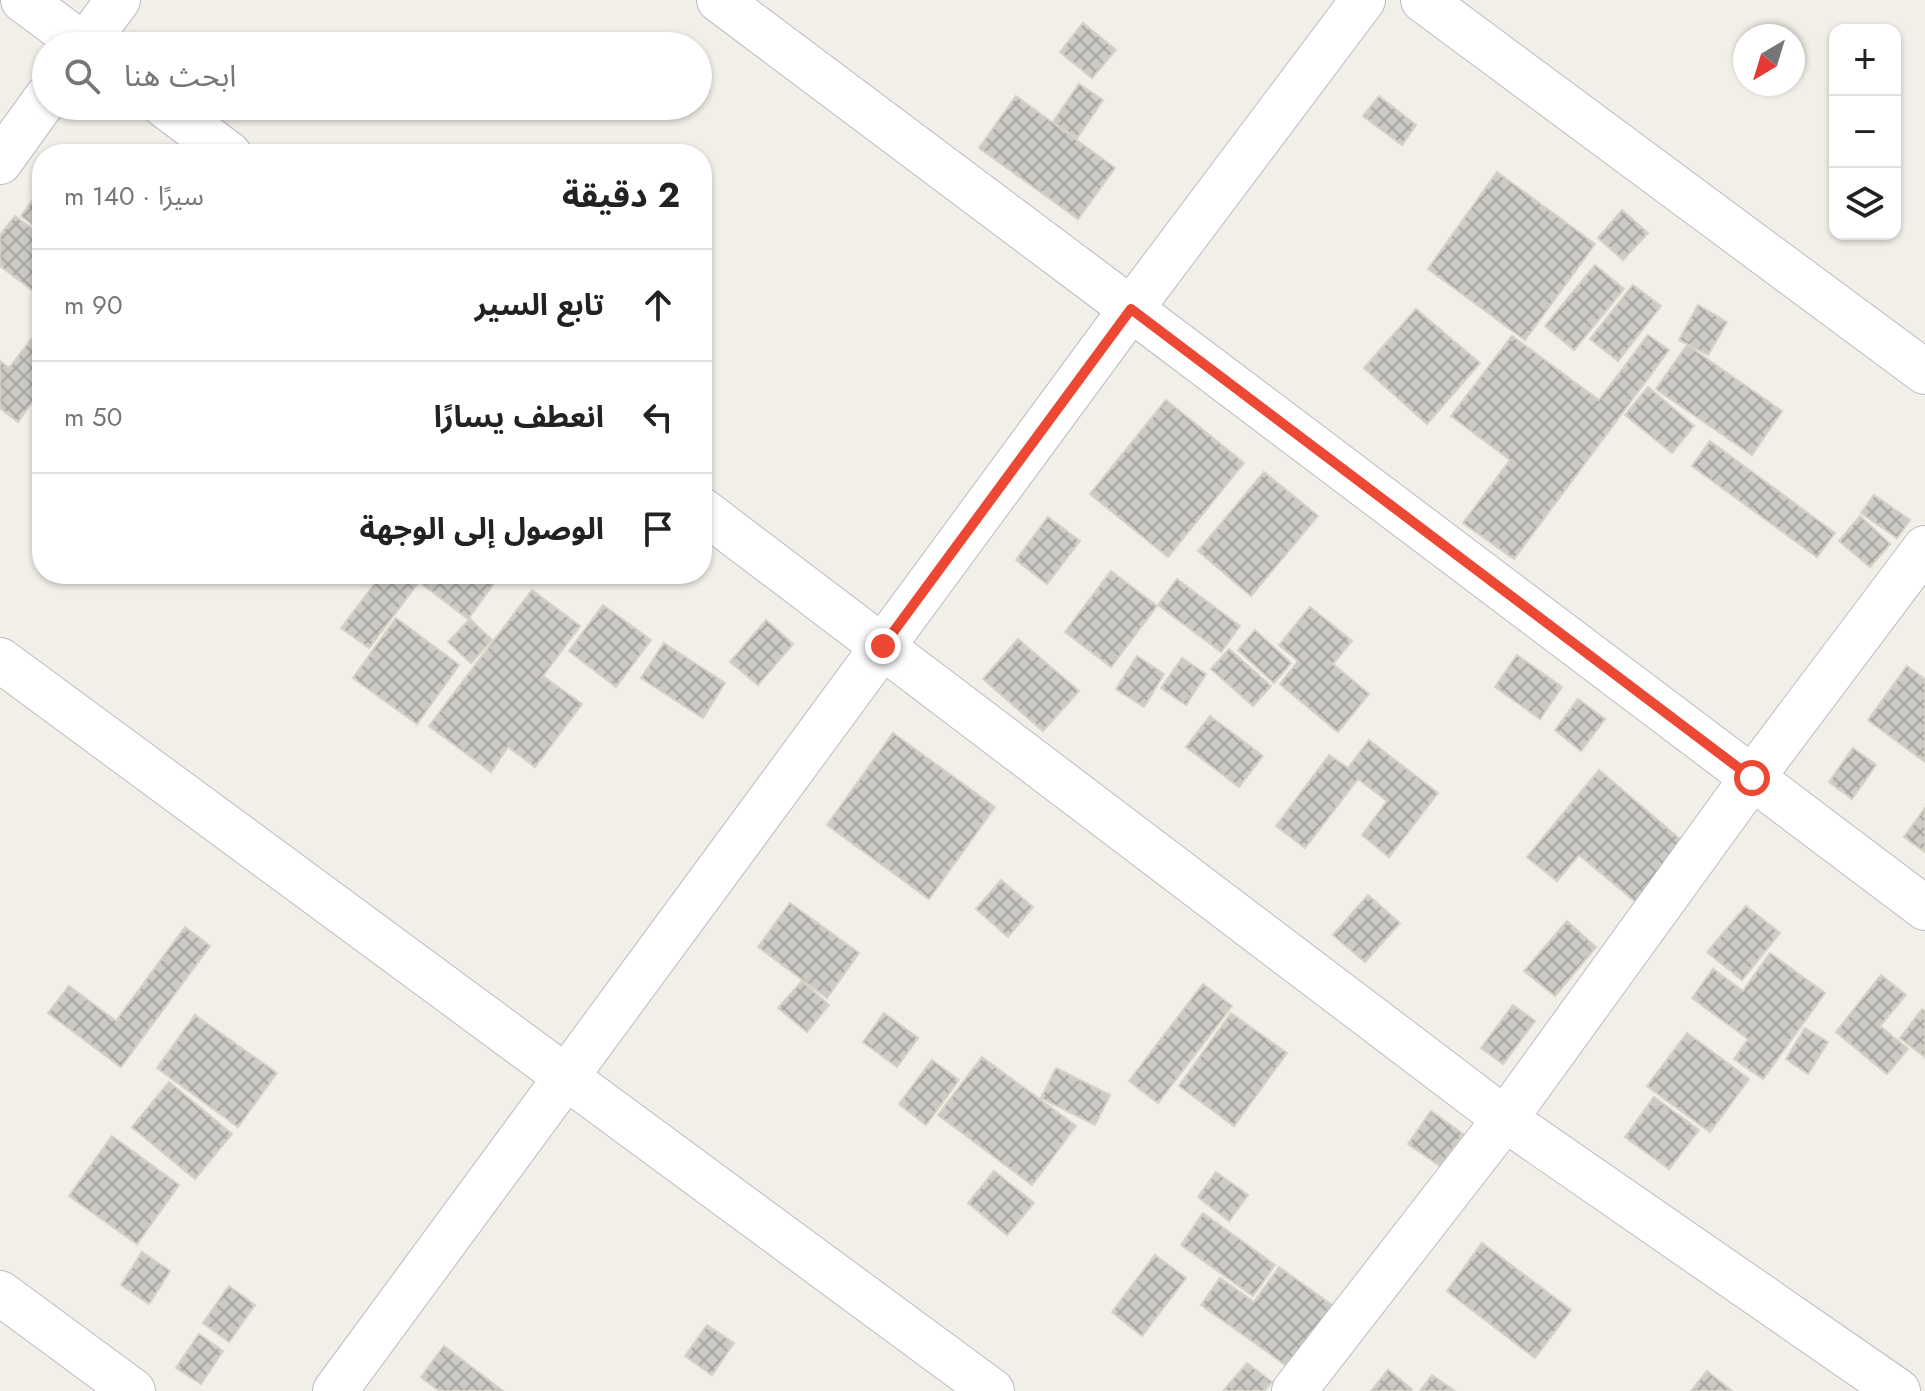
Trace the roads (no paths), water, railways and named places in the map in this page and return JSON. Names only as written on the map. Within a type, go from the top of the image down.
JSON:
[{"type":"street","points":[[23,0],[65,32]]},
{"type":"street","points":[[94,32],[118,0]]},
{"type":"street","points":[[719,0],[1925,908]]},
{"type":"street","points":[[335,1391],[1131,309],[1363,0]]},
{"type":"street","points":[[1423,0],[1925,372]]},
{"type":"street","points":[[0,162],[32,117]]},
{"type":"street","points":[[184,120],[216,144]]},
{"type":"street","points":[[712,518],[1505,1119],[1898,1391]]},
{"type":"street","points":[[1294,1391],[1505,1119],[1752,778],[1925,548]]},
{"type":"street","points":[[0,660],[992,1391]]},
{"type":"street","points":[[0,1293],[133,1391]]}]
